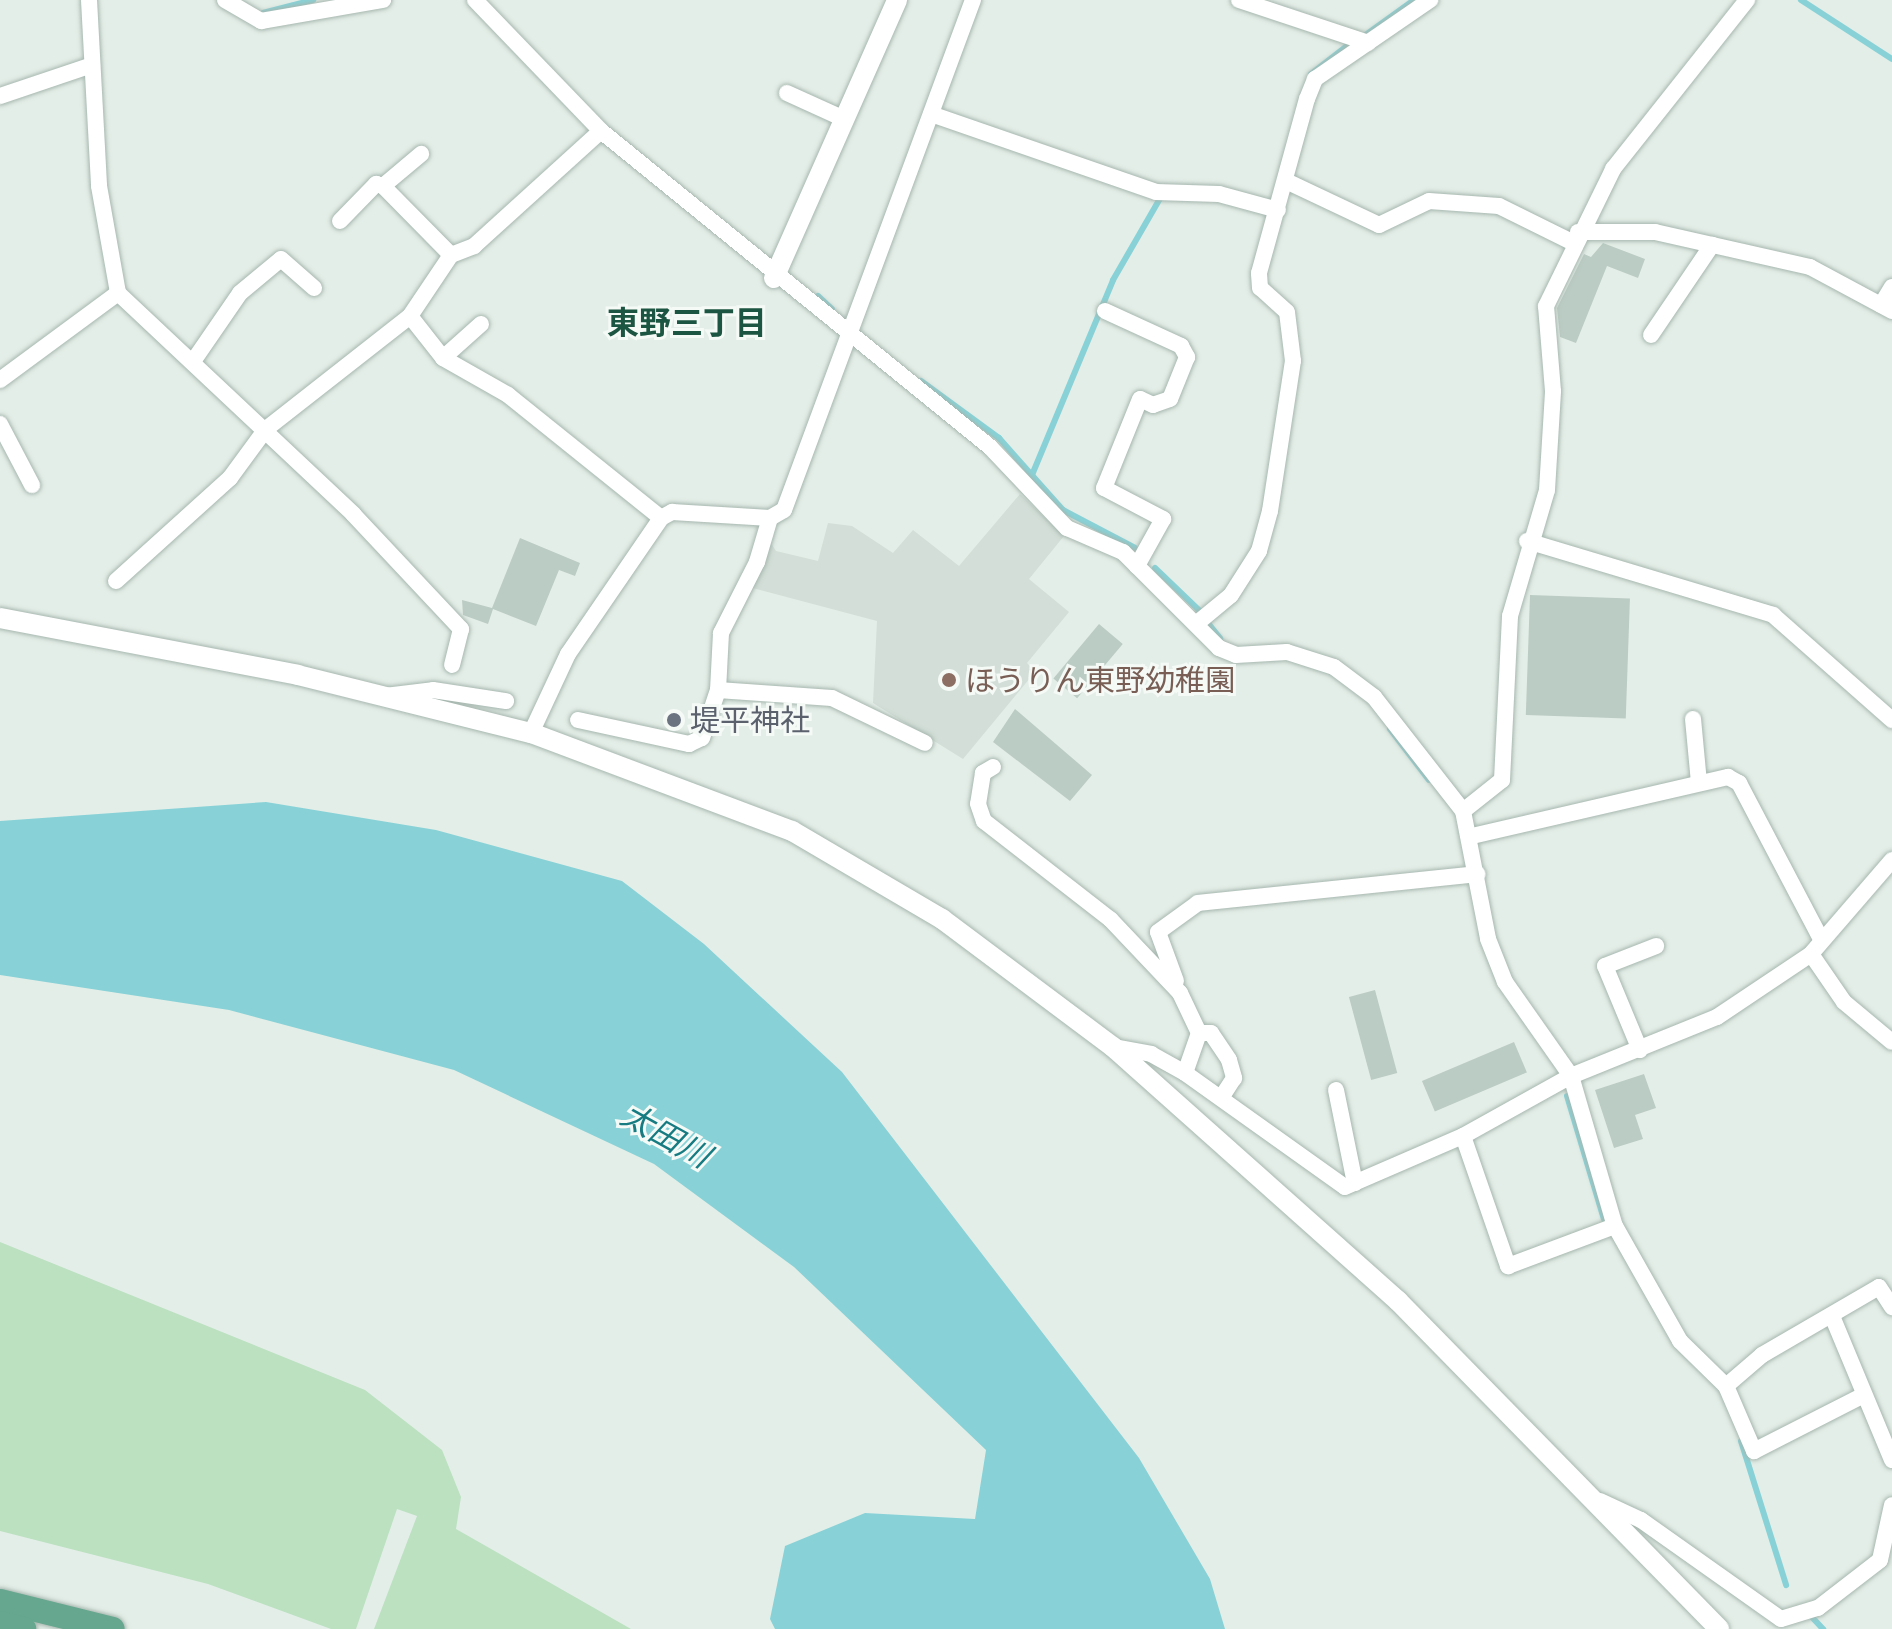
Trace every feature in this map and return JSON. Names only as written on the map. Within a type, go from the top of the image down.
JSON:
[{"type":"main road","points":[[0,1601],[113,1629]]},
{"type":"main road","points":[[0,1623],[24,1629]]},
{"type":"street","points":[[89,0],[99,186],[118,293],[266,429],[461,629],[452,665]]},
{"type":"street","points":[[225,0],[261,21],[383,0]]},
{"type":"street","points":[[476,0],[601,131],[774,278],[990,447],[1067,528],[1103,539],[1137,566],[1196,624],[1236,655],[1287,652],[1334,667],[1374,697],[1463,811],[1472,836],[1477,874],[1505,982],[1571,1076],[1615,1226],[1680,1341],[1726,1386],[1754,1451],[1864,1395]]},
{"type":"street","points":[[774,278],[842,118],[897,0]]},
{"type":"street","points":[[578,720],[689,744],[702,738],[718,690],[721,633],[757,562],[770,518],[793,494],[843,333],[973,0]]},
{"type":"street","points":[[1239,0],[1368,43]]},
{"type":"street","points":[[1196,624],[1231,595],[1259,551],[1292,408],[1287,312],[1260,288],[1259,273],[1315,79],[1430,0]]},
{"type":"street","points":[[1463,811],[1502,780],[1510,616],[1527,541],[1547,490],[1553,391],[1546,306],[1576,238],[1613,169],[1747,0]]},
{"type":"street","points":[[0,96],[92,65]]},
{"type":"street","points":[[787,93],[842,118]]},
{"type":"street","points":[[931,114],[1156,192],[1219,194],[1278,210]]},
{"type":"street","points":[[116,581],[230,478],[266,429],[410,316],[451,255],[474,246],[601,131]]},
{"type":"street","points":[[383,186],[421,154]]},
{"type":"street","points":[[1286,181],[1379,225],[1429,201],[1499,206],[1576,238],[1655,232],[1810,267],[1886,308],[1892,287]]},
{"type":"street","points":[[340,221],[376,184],[383,186],[451,255]]},
{"type":"street","points":[[1651,335],[1712,245]]},
{"type":"street","points":[[194,360],[240,293],[281,259],[314,288]]},
{"type":"street","points":[[0,380],[118,293]]},
{"type":"street","points":[[1105,311],[1181,346],[1187,357],[1170,399],[1140,399],[1104,488],[1163,519],[1137,566]]},
{"type":"street","points":[[410,316],[443,358],[508,395],[661,518]]},
{"type":"street","points":[[443,358],[481,324]]},
{"type":"street","points":[[0,424],[32,485]]},
{"type":"street","points":[[531,733],[568,654],[661,518],[672,512],[770,518]]},
{"type":"street","points":[[1527,541],[1773,615],[1892,720]]},
{"type":"street","points":[[0,618],[383,696],[531,733],[792,831],[942,919],[1113,1047],[1398,1301],[1600,1501],[1719,1629]]},
{"type":"street","points":[[383,696],[433,690],[506,701]]},
{"type":"street","points":[[718,690],[832,698],[925,743]]},
{"type":"street","points":[[1693,719],[1699,782]]},
{"type":"street","points":[[618,731],[642,743]]},
{"type":"street","points":[[993,767],[983,773],[978,804],[984,821],[1110,919],[1180,993]]},
{"type":"street","points":[[1472,836],[1728,777],[1739,783],[1821,939]]},
{"type":"street","points":[[1113,1047],[1151,1054],[1185,1073],[1345,1187],[1463,1136],[1571,1076],[1717,1017],[1811,954],[1892,860]]},
{"type":"street","points":[[1185,1073],[1199,1033],[1180,993],[1158,932],[1198,903],[1477,874]]},
{"type":"street","points":[[1640,1050],[1605,966],[1656,946]]},
{"type":"street","points":[[1811,954],[1844,1002],[1892,1042]]},
{"type":"street","points":[[1199,1033],[1211,1033],[1229,1060],[1234,1078],[1221,1098]]},
{"type":"street","points":[[1336,1090],[1355,1183]]},
{"type":"street","points":[[1463,1136],[1508,1266],[1615,1226]]},
{"type":"street","points":[[1726,1386],[1762,1355],[1879,1287],[1892,1307]]},
{"type":"street","points":[[1832,1316],[1892,1460]]},
{"type":"street","points":[[1600,1501],[1641,1520],[1781,1619],[1818,1608],[1880,1560],[1892,1505]]},
{"type":"shaded area","points":[[1020,494],[1064,536],[1029,579],[1069,612],[1027,663],[1035,672],[963,759],[873,703],[877,621],[749,587],[769,540],[776,551],[818,561],[828,523],[852,526],[893,553],[913,530],[959,566]]},
{"type":"green space","points":[[0,1242],[365,1390],[442,1450],[461,1497],[456,1529],[631,1629],[374,1629],[417,1516],[397,1509],[356,1629],[331,1629],[208,1584],[0,1531]]},
{"type":"water","name":"太田川","points":[[266,802],[436,830],[622,881],[704,944],[842,1072],[1139,1458],[1210,1579],[1225,1629],[775,1629],[770,1619],[785,1546],[865,1513],[975,1519],[986,1450],[794,1267],[654,1164],[454,1070],[229,1010],[0,975],[0,821]]},
{"type":"building","points":[[1603,243],[1645,259],[1638,278],[1607,266],[1576,343],[1560,337],[1557,308],[1584,254],[1591,257]]},
{"type":"building","points":[[520,538],[580,563],[575,576],[559,570],[536,626],[493,609],[488,624],[463,615],[462,600],[492,608]]},
{"type":"building","points":[[1530,595],[1630,598],[1626,718],[1526,715]]},
{"type":"building","points":[[1099,624],[1123,644],[1077,698],[1053,678]]},
{"type":"building","points":[[1015,709],[1092,775],[1070,801],[993,742]]},
{"type":"building","points":[[1375,990],[1397,1073],[1371,1080],[1349,997]]},
{"type":"building","points":[[1514,1042],[1527,1072],[1435,1111],[1422,1081]]},
{"type":"building","points":[[1644,1074],[1656,1108],[1635,1115],[1643,1139],[1614,1148],[1595,1090]]},
{"type":"waterway","points":[[263,13],[313,0]]},
{"type":"waterway","points":[[1367,34],[1414,0]]},
{"type":"waterway","points":[[1801,0],[1892,59]]},
{"type":"waterway","points":[[1311,74],[1348,45]]},
{"type":"waterway","points":[[1032,475],[1113,280],[1161,197]]},
{"type":"waterway","points":[[818,296],[832,309]]},
{"type":"waterway","points":[[921,381],[999,438],[1063,510],[1135,548]]},
{"type":"waterway","points":[[1155,568],[1200,611]]},
{"type":"waterway","points":[[1207,622],[1220,638]]},
{"type":"waterway","points":[[1390,729],[1429,780]]},
{"type":"waterway","points":[[1567,1096],[1604,1219]]},
{"type":"waterway","points":[[1741,1441],[1786,1585]]},
{"type":"waterway","points":[[1809,1614],[1823,1629]]},
{"type":"place","name":"ほうりん東野幼稚園","points":[[949,680]]},
{"type":"place","name":"堤平神社","points":[[674,720]]},
{"type":"district","name":"東野三丁目","points":[[687,322]]}]
